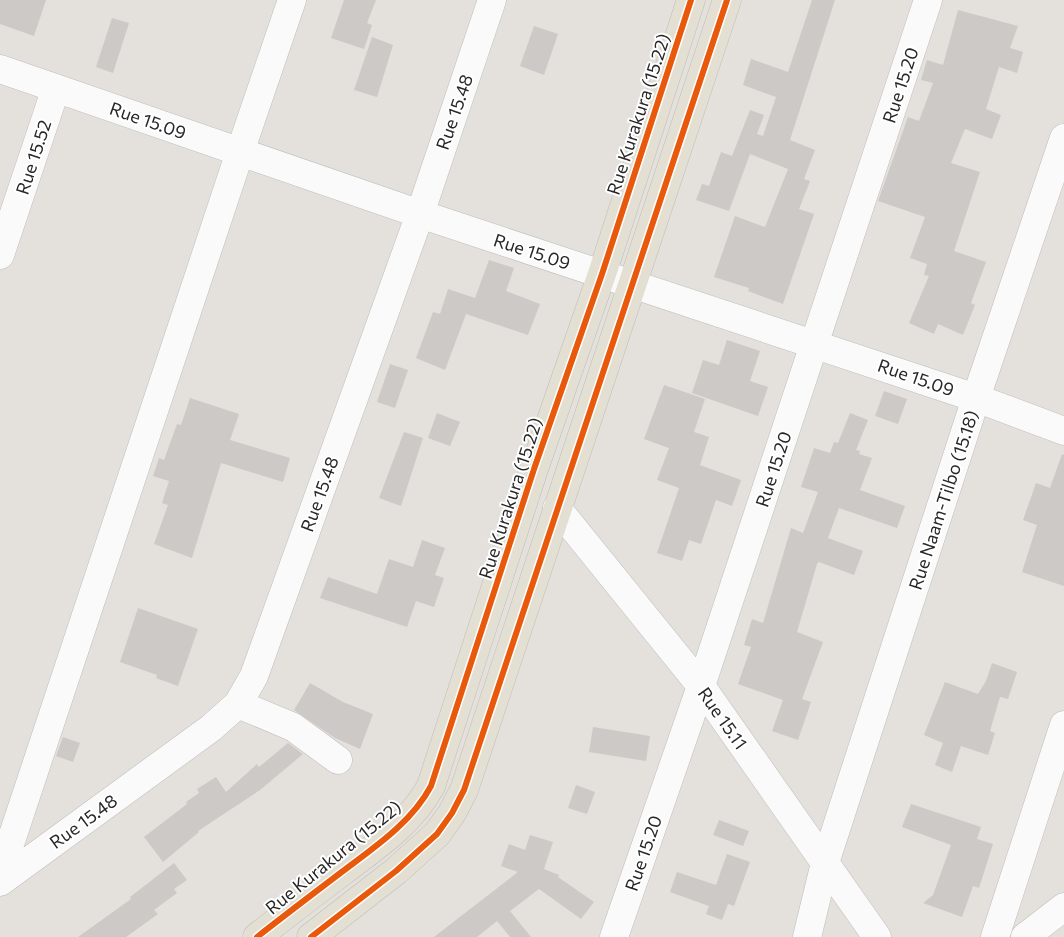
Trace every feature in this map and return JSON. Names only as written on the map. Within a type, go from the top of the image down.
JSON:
[{"type":"main road","name":"Rue Kurakura (15.22)","points":[[257,937],[377,845],[422,802],[431,786],[534,469],[602,274],[691,0]]},
{"type":"main road","points":[[311,937],[396,871],[437,834],[452,813],[464,790],[727,0]]},
{"type":"street","points":[[0,874],[292,0]]},
{"type":"street","name":"Rue 15.48","points":[[0,882],[211,728],[238,704],[254,676],[420,214],[492,0]]},
{"type":"street","name":"Rue 15.20","points":[[614,937],[701,686],[928,0]]},
{"type":"street","name":"Rue 15.09","points":[[0,69],[420,214],[815,343],[976,398],[1064,431]]},
{"type":"street","name":"Rue 15.52","points":[[0,255],[56,88]]},
{"type":"street","name":"Rue Naam-Tilbo (15.18)","points":[[807,937],[825,863],[976,398],[1064,138]]},
{"type":"street","name":"Rue 15.11","points":[[557,508],[701,686],[877,937]]},
{"type":"street","points":[[238,704],[293,727],[338,760]]},
{"type":"street","points":[[995,937],[1064,725]]},
{"type":"street","points":[[1025,937],[1064,907]]},
{"type":"building","points":[[0,0],[46,0],[34,36],[0,24]]},
{"type":"building","points":[[344,0],[376,0],[367,23],[372,25],[364,49],[331,38]]},
{"type":"building","points":[[812,0],[835,0],[790,140],[815,150],[804,179],[810,181],[799,209],[814,214],[783,304],[748,291],[749,288],[714,277],[735,216],[765,227],[788,169],[750,154],[729,211],[696,200],[702,184],[709,186],[721,152],[732,156],[750,110],[764,115],[757,134],[763,136],[776,97],[743,85],[751,59],[788,72]]},
{"type":"building","points":[[958,10],[1018,26],[1010,48],[1023,52],[1017,73],[999,67],[986,109],[1001,115],[992,139],[965,129],[951,163],[980,172],[954,251],[986,262],[971,303],[975,305],[963,335],[938,324],[934,334],[909,323],[929,276],[924,275],[927,264],[910,258],[925,217],[878,201],[908,117],[919,121],[933,83],[921,80],[927,60],[943,65]]},
{"type":"building","points":[[112,18],[129,23],[113,73],[96,67]]},
{"type":"building","points":[[534,26],[558,34],[544,75],[520,66]]},
{"type":"building","points":[[372,37],[393,45],[377,97],[354,90]]},
{"type":"building","points":[[489,260],[514,268],[506,291],[540,304],[528,335],[466,314],[445,370],[416,358],[433,312],[440,314],[448,289],[475,298]]},
{"type":"building","points":[[727,340],[760,351],[750,381],[768,387],[758,416],[692,393],[703,360],[719,365]]},
{"type":"building","points":[[390,364],[408,370],[395,408],[377,402]]},
{"type":"building","points":[[664,385],[705,399],[694,432],[709,437],[700,465],[741,480],[732,506],[716,500],[701,544],[689,540],[682,561],[657,553],[679,488],[657,480],[669,448],[644,439]]},
{"type":"building","points":[[884,391],[907,399],[898,424],[875,416]]},
{"type":"building","points":[[190,398],[239,414],[230,440],[290,458],[283,482],[221,463],[192,558],[154,544],[168,505],[162,503],[169,481],[153,476],[159,458],[164,460],[177,424],[181,425]]},
{"type":"building","points":[[437,413],[460,422],[450,446],[428,438]]},
{"type":"building","points":[[850,413],[868,420],[856,450],[860,451],[859,454],[872,458],[860,490],[905,506],[897,528],[839,508],[828,538],[863,551],[854,575],[819,562],[817,564],[797,632],[823,642],[802,699],[811,702],[798,740],[772,731],[783,700],[738,684],[751,647],[744,645],[752,619],[763,623],[791,528],[803,533],[818,492],[801,487],[814,448],[830,453],[834,442],[838,443]]},
{"type":"building","points":[[404,432],[423,438],[401,506],[379,498]]},
{"type":"building","points":[[1062,454],[1064,455],[1064,586],[1022,572],[1037,525],[1023,520],[1036,483],[1050,488]]},
{"type":"building","points":[[422,540],[445,548],[435,575],[444,578],[434,607],[416,601],[407,627],[320,598],[328,577],[377,594],[389,559],[413,567]]},
{"type":"building","points":[[138,608],[198,629],[178,686],[156,678],[157,675],[120,662]]},
{"type":"building","points":[[992,663],[1017,672],[1008,699],[1000,697],[990,731],[995,733],[988,755],[961,746],[952,772],[935,765],[943,743],[924,735],[945,682],[978,694],[986,681]]},
{"type":"building","points":[[310,683],[343,702],[373,714],[360,749],[335,738],[294,710]]},
{"type":"building","points":[[593,727],[650,736],[646,761],[589,752]]},
{"type":"building","points":[[63,737],[80,743],[73,762],[56,756]]},
{"type":"building","points":[[288,743],[303,754],[260,790],[198,831],[163,862],[144,837],[187,804],[186,802],[199,793],[197,789],[216,777],[226,792],[257,764],[259,767]]},
{"type":"building","points":[[576,785],[595,792],[587,814],[568,808]]},
{"type":"building","points":[[911,804],[981,827],[977,839],[993,844],[979,888],[973,886],[962,917],[923,903],[933,895],[951,845],[902,827]]},
{"type":"building","points":[[719,820],[749,831],[743,846],[713,835]]},
{"type":"building","points":[[530,835],[553,842],[544,869],[559,875],[558,877],[594,902],[581,919],[539,889],[510,911],[531,937],[510,937],[497,921],[477,937],[434,937],[518,872],[501,866],[509,844],[525,850]]},
{"type":"building","points":[[727,854],[750,862],[734,906],[728,904],[722,920],[706,914],[709,906],[670,892],[677,872],[716,885]]},
{"type":"building","points":[[174,863],[187,880],[174,889],[177,893],[154,910],[158,914],[126,937],[78,937],[131,899],[130,897]]},
{"type":"cycle path","points":[[257,937],[392,833],[414,811],[431,786],[534,469],[602,274],[691,0]]},
{"type":"cycle path","points":[[311,937],[396,871],[437,834],[452,813],[464,790],[727,0]]}]
